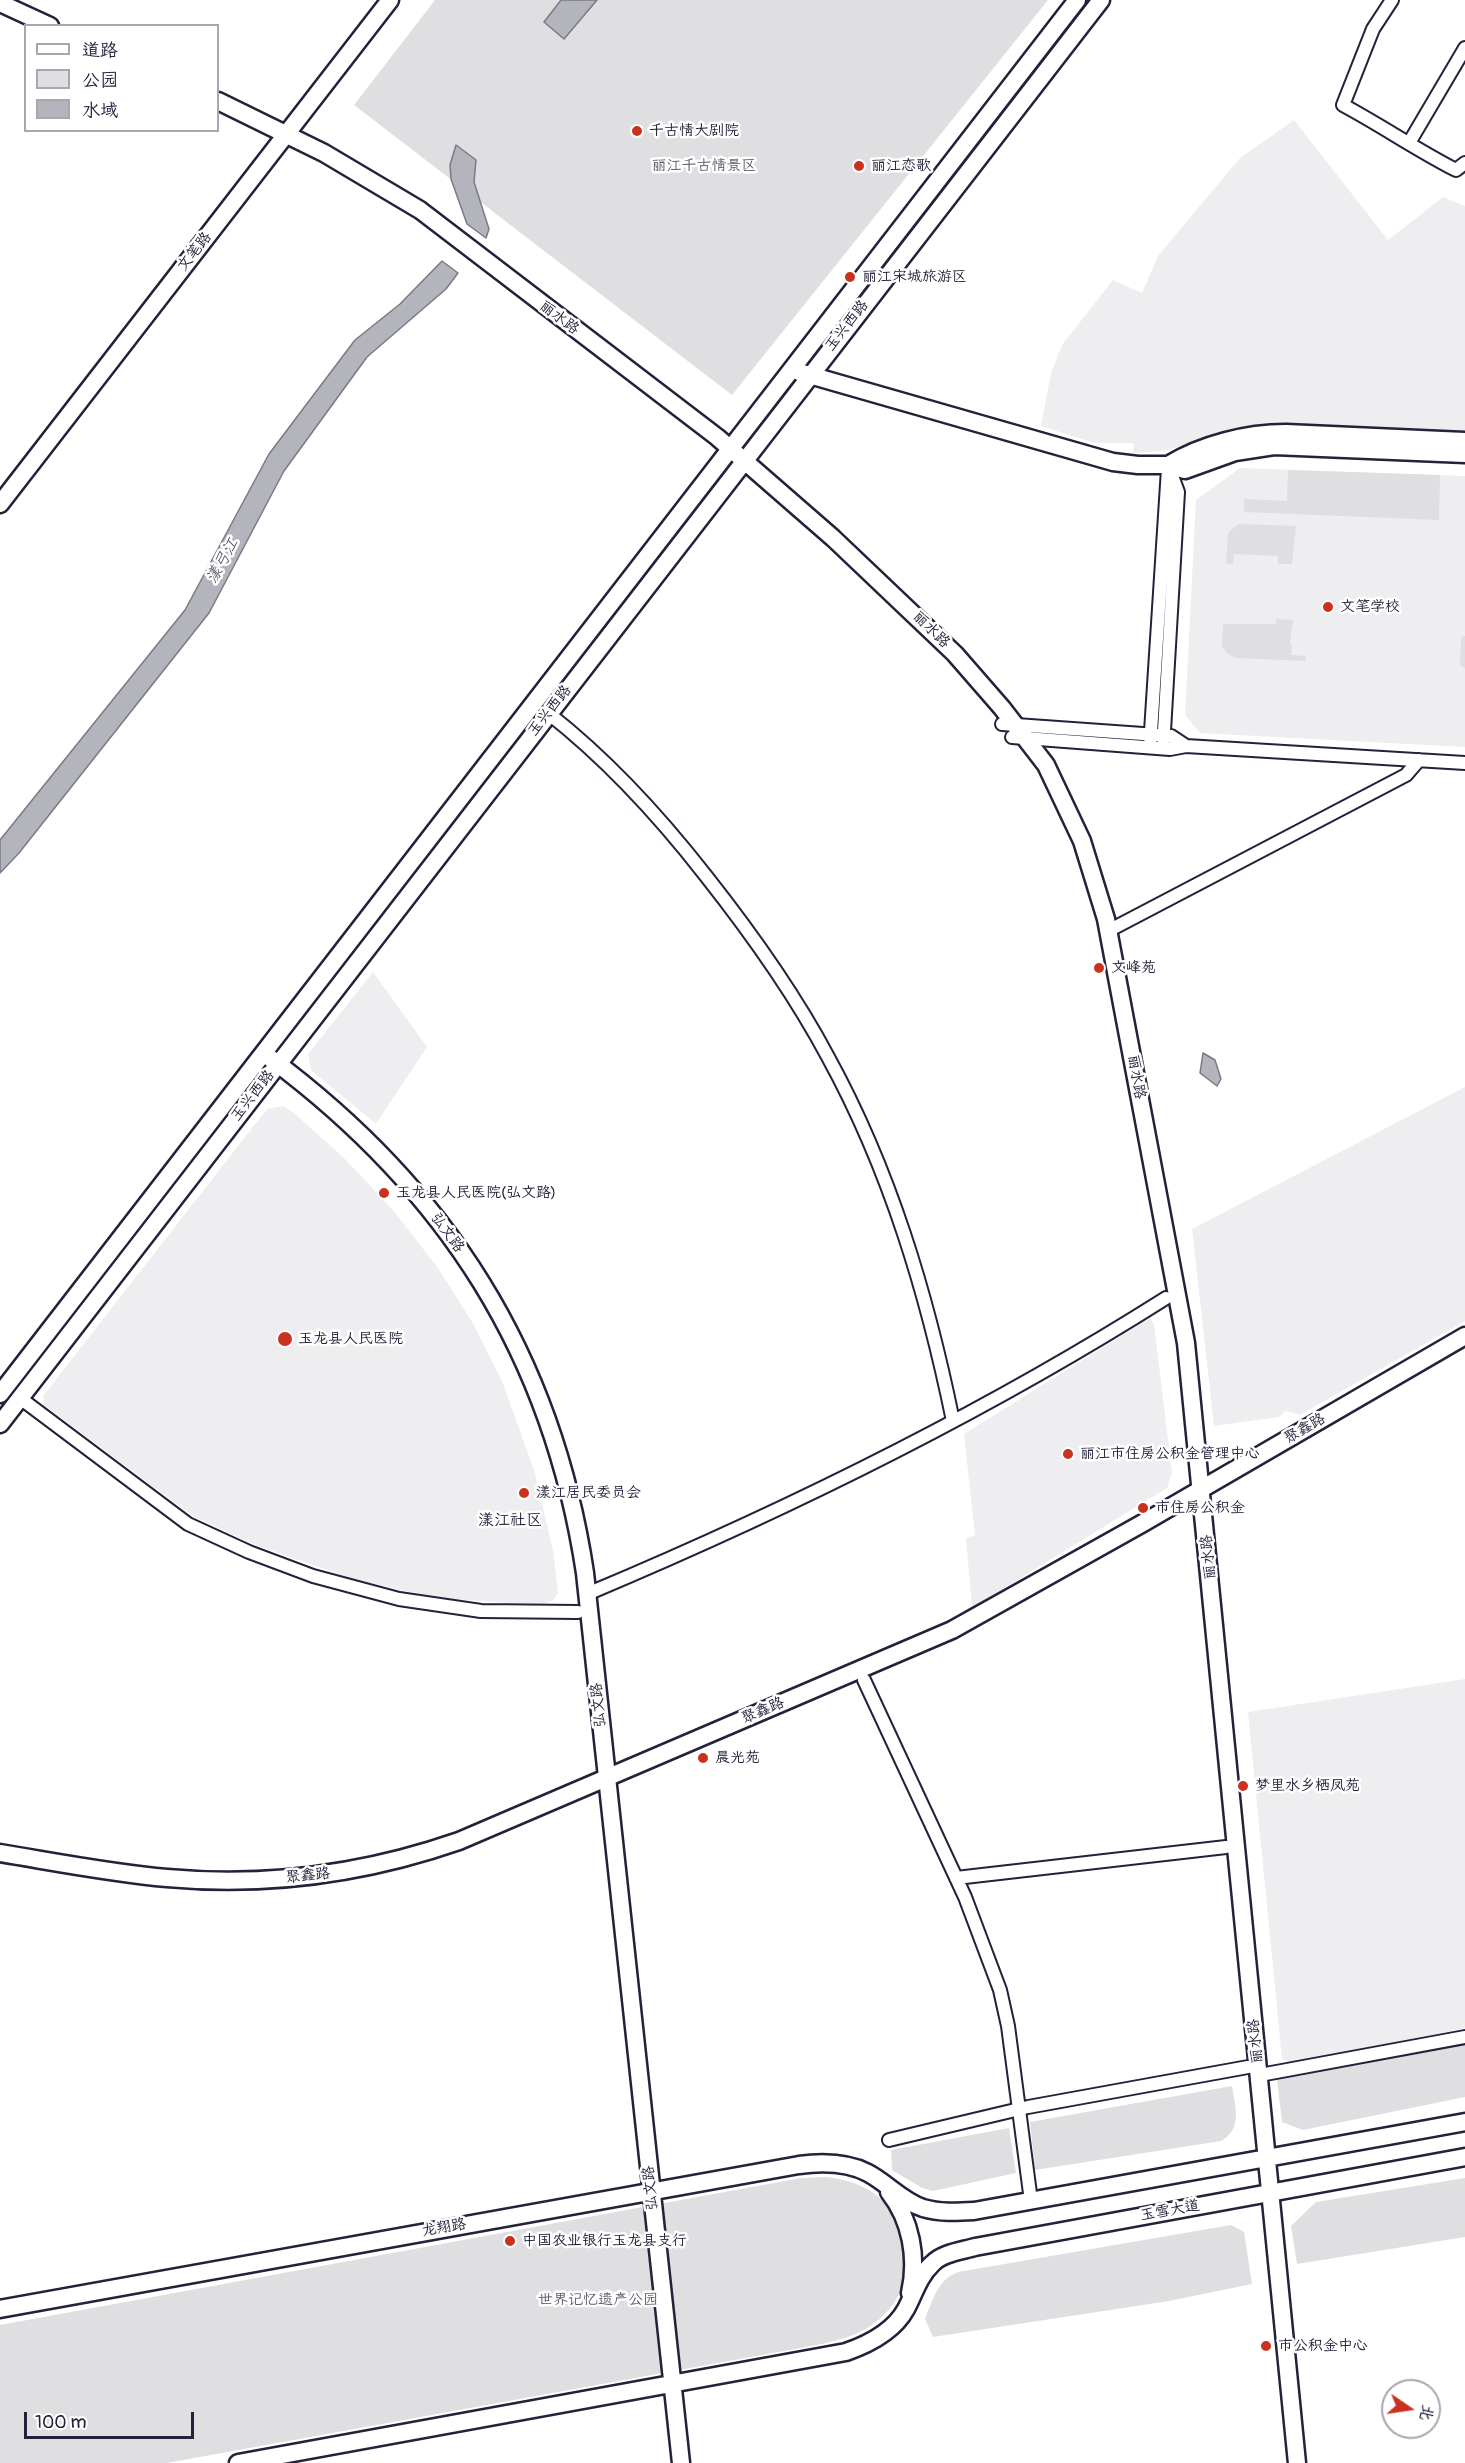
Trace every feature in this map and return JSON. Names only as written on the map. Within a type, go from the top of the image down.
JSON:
[{"type":"main road","name":"文笔路","points":[[0,504],[390,0]]},
{"type":"main road","name":"玉兴西路","points":[[0,1394],[1077,0]]},
{"type":"main road","name":"玉兴西路","points":[[0,1424],[1101,0]]},
{"type":"main road","points":[[0,3],[46,24]]},
{"type":"main road","points":[[0,15],[24,26]]},
{"type":"main road","name":"丽水路","points":[[219,102],[283,138]]},
{"type":"main road","name":"丽水路","points":[[219,113],[283,138],[357,171],[420,210],[740,464],[923,638],[1046,765],[1071,816],[1091,867],[1108,931],[1186,1343],[1226,1847],[1254,2071]]},
{"type":"main road","points":[[790,369],[1113,462],[1168,465],[1185,470],[1235,452],[1274,446],[1465,454]]},
{"type":"main road","points":[[1168,465],[1181,457],[1231,440],[1260,434],[1295,433],[1465,441]]},
{"type":"main road","name":"丽水路","points":[[1014,731],[1050,795],[1072,845],[1088,896],[1112,1003],[1175,1345],[1197,1498],[1262,2159],[1297,2463]]},
{"type":"main road","name":"弘文路","points":[[260,1057],[336,1111],[390,1164],[439,1221],[488,1292],[528,1370],[552,1431],[576,1517],[587,1594],[602,1786]]},
{"type":"main road","name":"弘文路","points":[[275,1068],[394,1185],[453,1257],[490,1316],[527,1394],[551,1465],[570,1547],[602,1786],[667,2386],[670,2463]]},
{"type":"main road","name":"聚鑫路","points":[[0,1853],[167,1878],[243,1881],[314,1876],[377,1865],[433,1850],[602,1786],[957,1640],[1465,1336]]},
{"type":"main road","name":"聚鑫路","points":[[0,1864],[138,1886],[175,1890],[253,1892],[316,1887],[379,1876],[437,1860],[488,1841],[602,1786],[952,1630],[1197,1498],[1465,1349]]},
{"type":"main road","points":[[884,2185],[912,2204],[937,2211],[974,2211],[1465,2122]]},
{"type":"main road","name":"玉雪大道","points":[[905,2311],[921,2279],[932,2264],[946,2255],[975,2247],[1465,2157]]},
{"type":"main road","name":"龙翔路","points":[[0,2309],[812,2163],[835,2164],[857,2169],[869,2174],[884,2185]]},
{"type":"main road","points":[[238,2463],[846,2352],[875,2339],[891,2326],[905,2311],[912,2285],[912,2245],[899,2207],[884,2185]]},
{"type":"main road","name":"丽水路","points":[[1266,2193],[1286,2463]]},
{"type":"main road","name":"弘文路","points":[[667,2386],[681,2463]]},
{"type":"street","points":[[1392,0],[1373,30],[1343,105],[1456,170],[1465,163]]},
{"type":"street","points":[[1408,143],[1465,48]]},
{"type":"street","points":[[1157,741],[1165,491],[1168,465]]},
{"type":"street","points":[[548,713],[600,757],[694,860],[758,945],[828,1055],[866,1133],[907,1239],[936,1345],[953,1421]]},
{"type":"street","points":[[1014,731],[1157,741],[1186,746],[1465,763]]},
{"type":"street","points":[[1108,931],[1406,775],[1419,760]]},
{"type":"street","points":[[587,1594],[735,1529],[953,1421],[1080,1352],[1166,1298]]},
{"type":"street","points":[[20,1398],[188,1524],[249,1552],[345,1586],[426,1604],[509,1612],[578,1612]]},
{"type":"street","points":[[864,1680],[956,1878],[1000,1990],[1008,2026],[1031,2201]]},
{"type":"street","points":[[956,1878],[1226,1847]]},
{"type":"street","points":[[889,2140],[1019,2109],[1465,2037]]},
{"type":"shaded area","points":[[1294,120],[1388,240],[1443,197],[1465,206],[1465,433],[1257,424],[1164,451],[1133,453],[1134,443],[1094,443],[1041,426],[1051,373],[1062,345],[1113,280],[1142,293],[1158,256],[1240,158]]},
{"type":"shaded area","name":"文笔学校","points":[[1240,468],[1465,476],[1465,747],[1200,733],[1185,715],[1196,500]]},
{"type":"shaded area","points":[[373,972],[427,1047],[376,1124],[311,1070],[308,1054]]},
{"type":"shaded area","points":[[1465,1087],[1465,1321],[1300,1415],[1286,1411],[1279,1417],[1214,1426],[1192,1229]]},
{"type":"shaded area","name":"玉龙县人民医院","points":[[283,1106],[343,1157],[393,1210],[438,1268],[474,1325],[502,1381],[534,1470],[553,1550],[558,1593],[554,1600],[543,1604],[509,1603],[455,1599],[404,1591],[347,1577],[253,1544],[193,1516],[44,1405],[43,1396],[267,1109]]},
{"type":"shaded area","name":"丽江市住房公积金管理中心","points":[[1150,1318],[1154,1324],[1172,1473],[1167,1488],[972,1608],[966,1538],[975,1535],[964,1434]]},
{"type":"shaded area","points":[[1465,1679],[1465,2028],[1291,2063],[1282,2059],[1248,1712]]},
{"type":"green space","name":"丽江千古情景区","points":[[435,0],[1048,0],[732,395],[354,105]]},
{"type":"green space","points":[[1288,470],[1440,475],[1439,520],[1244,512],[1244,499],[1287,501]]},
{"type":"green space","points":[[1238,524],[1296,526],[1292,564],[1278,564],[1278,556],[1234,554],[1233,564],[1226,564],[1228,533]]},
{"type":"green space","points":[[1276,619],[1293,620],[1291,655],[1306,656],[1306,661],[1236,658],[1222,647],[1223,624],[1276,624]]},
{"type":"green space","points":[[1463,636],[1465,636],[1465,668],[1460,665]]},
{"type":"green space","points":[[1465,2044],[1465,2097],[1303,2130],[1282,2122],[1277,2079]]},
{"type":"green space","points":[[1232,2086],[1236,2109],[1235,2124],[1228,2136],[1221,2141],[1035,2170],[1030,2122]]},
{"type":"green space","points":[[1009,2128],[1016,2173],[933,2191],[922,2188],[892,2170],[891,2150]]},
{"type":"green space","name":"世界记忆遗产公园","points":[[825,2177],[858,2185],[882,2200],[896,2221],[907,2258],[905,2280],[894,2303],[876,2322],[848,2337],[817,2345],[167,2463],[0,2463],[0,2325],[801,2178]]},
{"type":"green space","points":[[1465,2178],[1465,2237],[1297,2264],[1291,2226],[1316,2202]]},
{"type":"green space","points":[[1231,2225],[1244,2232],[1252,2284],[1169,2301],[933,2337],[925,2319],[940,2285],[958,2272]]},
{"type":"water","points":[[561,0],[597,0],[564,39],[544,22]]},
{"type":"water","points":[[456,145],[476,160],[474,182],[489,229],[486,238],[467,224],[451,179],[450,165]]},
{"type":"water","name":"漾弓江","points":[[442,261],[458,273],[446,289],[367,357],[284,471],[209,613],[19,853],[0,873],[0,840],[185,610],[269,454],[355,340],[400,304]]},
{"type":"water","points":[[1203,1053],[1215,1060],[1221,1079],[1217,1086],[1200,1073]]},
{"type":"place","name":"千古情大剧院","points":[[637,131]]},
{"type":"place","name":"丽江恋歌","points":[[859,166]]},
{"type":"place","name":"丽江宋城旅游区","points":[[850,277]]},
{"type":"place","name":"文笔学校","points":[[1328,607]]},
{"type":"place","name":"文峰苑","points":[[1099,968]]},
{"type":"place","name":"玉龙县人民医院(弘文路)","points":[[384,1193]]},
{"type":"place","name":"玉龙县人民医院","points":[[285,1339]]},
{"type":"place","name":"丽江市住房公积金管理中心","points":[[1068,1454]]},
{"type":"place","name":"漾江居民委员会","points":[[524,1493]]},
{"type":"place","name":"市住房公积金","points":[[1143,1508]]},
{"type":"place","name":"晨光苑","points":[[703,1758]]},
{"type":"place","name":"梦里水乡栖凤苑","points":[[1243,1786]]},
{"type":"place","name":"中国农业银行玉龙县支行","points":[[510,2241]]},
{"type":"place","name":"市公积金中心","points":[[1266,2346]]},
{"type":"district","name":"漾江社区","points":[[510,1521]]}]
